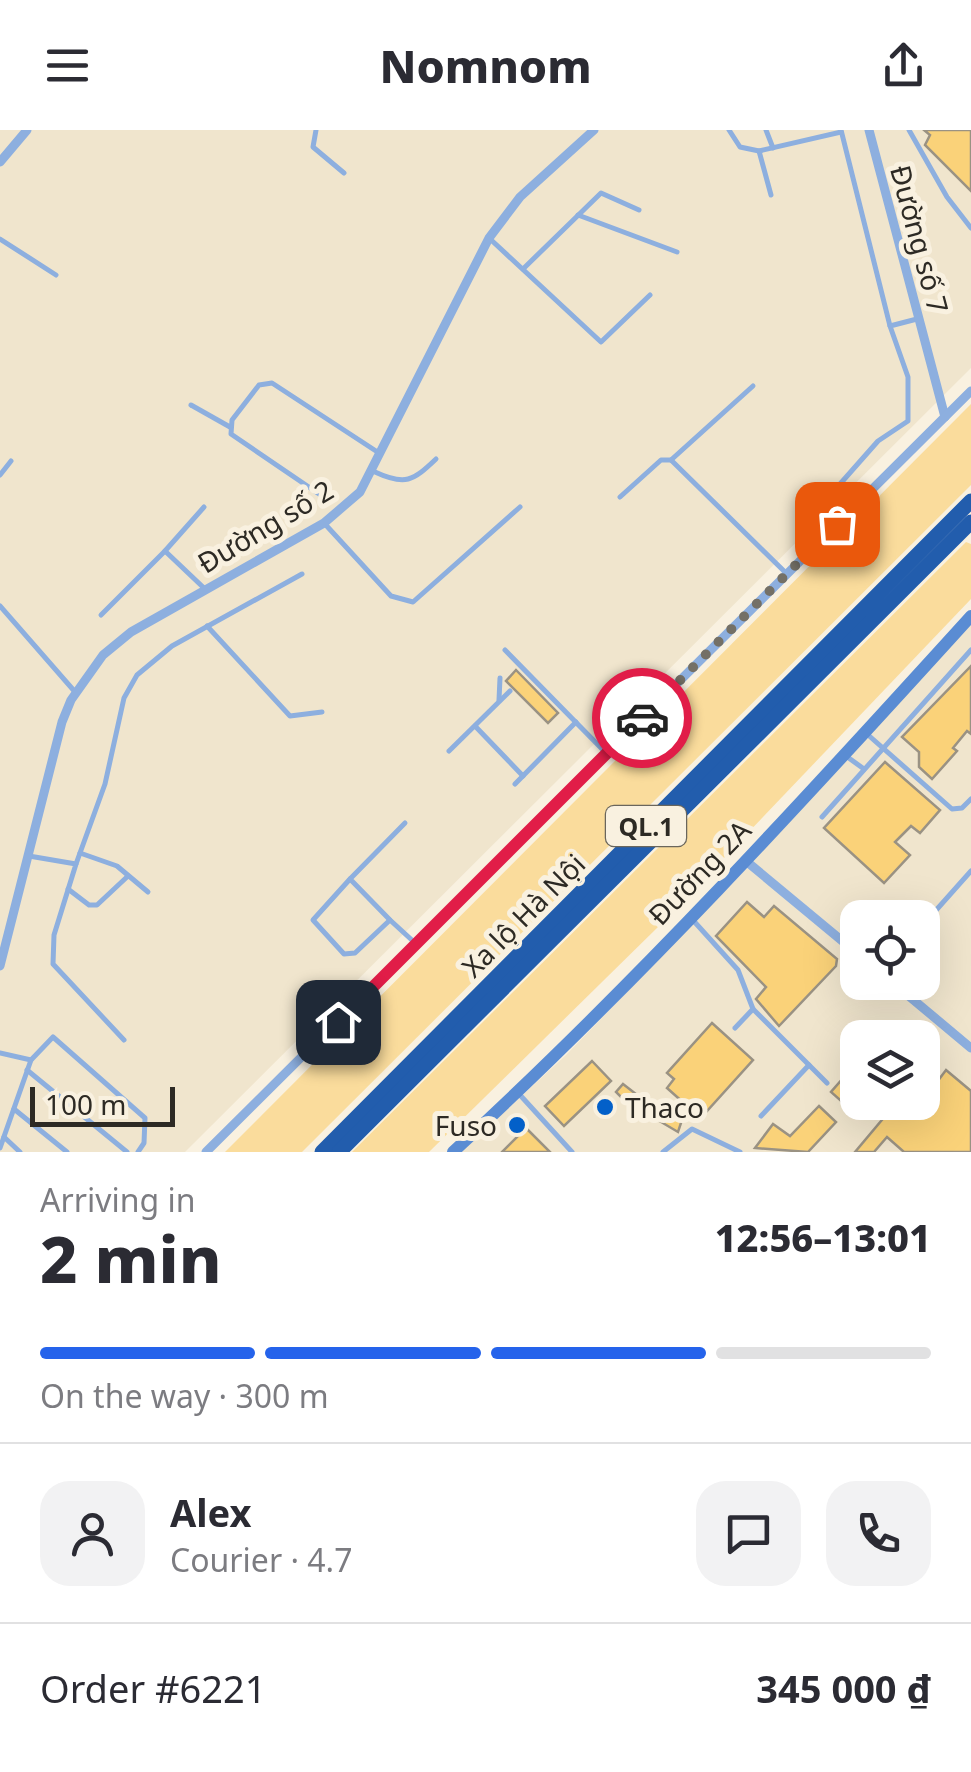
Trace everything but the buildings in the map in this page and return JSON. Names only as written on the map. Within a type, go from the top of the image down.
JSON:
[{"type":"highway","name":"Xa lộ Hà Nội","points":[[322,1152],[971,500]]},
{"type":"highway","name":"Xa lộ Hà Nội","points":[[338,1152],[970,526]]},
{"type":"street","points":[[0,162],[27,130]]},
{"type":"street","name":"Đường số 2","points":[[0,966],[52,754],[76,692],[104,655],[131,632],[343,510],[374,472],[489,238],[520,197],[594,130]]},
{"type":"street","name":"Đường số 7","points":[[869,130],[945,416]]},
{"type":"street","points":[[206,1152],[971,391]]},
{"type":"street","name":"Đường 2A","points":[[453,1152],[518,1093],[691,918],[971,616]]},
{"type":"street","points":[[746,861],[840,939]]},
{"type":"street","points":[[914,1000],[971,1048]]},
{"type":"lane","points":[[316,130],[313,147],[344,173]]},
{"type":"lane","points":[[729,130],[740,147],[760,152],[841,131],[890,326],[908,378],[908,421],[878,441],[825,501],[837,524]]},
{"type":"lane","points":[[766,130],[773,148]]},
{"type":"lane","points":[[806,130],[809,139]]},
{"type":"lane","points":[[909,130],[947,197],[971,228]]},
{"type":"lane","points":[[760,152],[772,195]]},
{"type":"lane","points":[[523,269],[606,192],[639,210]]},
{"type":"lane","points":[[578,215],[678,252]]},
{"type":"lane","points":[[489,238],[602,342],[650,295]]},
{"type":"lane","points":[[0,239],[56,275]]},
{"type":"lane","points":[[890,326],[918,320]]},
{"type":"lane","points":[[322,496],[230,434],[230,427],[259,385],[272,383],[382,455]]},
{"type":"lane","points":[[620,497],[661,460],[672,460],[753,386]]},
{"type":"lane","points":[[192,404],[230,427]]},
{"type":"lane","points":[[374,472],[397,482],[412,481],[436,459]]},
{"type":"lane","points":[[672,460],[787,574]]},
{"type":"lane","points":[[0,475],[11,461]]},
{"type":"lane","points":[[101,615],[204,507]]},
{"type":"lane","points":[[324,523],[391,596],[413,602],[520,507]]},
{"type":"lane","points":[[165,550],[205,589]]},
{"type":"lane","points":[[124,1040],[53,964],[54,935],[105,784],[128,688],[150,661],[302,574]]},
{"type":"lane","points":[[0,606],[76,692]]},
{"type":"lane","points":[[207,626],[290,716],[322,712]]},
{"type":"lane","points":[[505,650],[606,753]]},
{"type":"lane","points":[[822,817],[971,650]]},
{"type":"lane","points":[[498,703],[500,678]]},
{"type":"lane","points":[[449,751],[510,692]]},
{"type":"lane","points":[[515,784],[576,722]]},
{"type":"lane","points":[[475,726],[524,776]]},
{"type":"lane","points":[[865,732],[952,809],[962,808],[971,798]]},
{"type":"lane","points":[[844,754],[864,769]]},
{"type":"lane","points":[[390,920],[349,955],[316,926],[314,915],[406,823]]},
{"type":"lane","points":[[80,853],[104,858],[148,892]]},
{"type":"lane","points":[[29,856],[76,864]]},
{"type":"lane","points":[[940,906],[971,871]]},
{"type":"lane","points":[[68,889],[89,905],[97,905],[128,875]]},
{"type":"lane","points":[[350,879],[416,944]]},
{"type":"lane","points":[[691,918],[738,970],[753,1009],[827,1084]]},
{"type":"lane","points":[[735,1028],[753,1009]]},
{"type":"lane","points":[[0,1148],[30,1060],[48,1038],[58,1038],[145,1118],[145,1137],[138,1152]]},
{"type":"lane","points":[[0,1052],[30,1060]]},
{"type":"lane","points":[[761,1116],[809,1065]]},
{"type":"lane","points":[[27,1070],[128,1152]]},
{"type":"lane","points":[[518,1093],[572,1152]]},
{"type":"lane","points":[[14,1108],[67,1152]]},
{"type":"lane","points":[[663,1152],[692,1130],[740,1152]]},
{"type":"lane","points":[[4,1137],[20,1152]]},
{"type":"shaded area","points":[[0,130],[971,130],[971,368],[185,1152],[0,1152]]},
{"type":"shaded area","points":[[971,404],[971,485],[302,1152],[225,1152]]},
{"type":"shaded area","points":[[966,542],[971,544],[971,599],[658,927],[429,1152],[352,1152]]},
{"type":"shaded area","points":[[971,624],[971,1152],[461,1152],[566,1055],[748,867]]},
{"type":"way so far","points":[[642,718],[837,524]]},
{"type":"place","name":"Thaco","points":[[605,1107]]},
{"type":"place","name":"Fuso","points":[[517,1125]]},
{"type":"route","points":[[338,1022],[642,718]]}]
